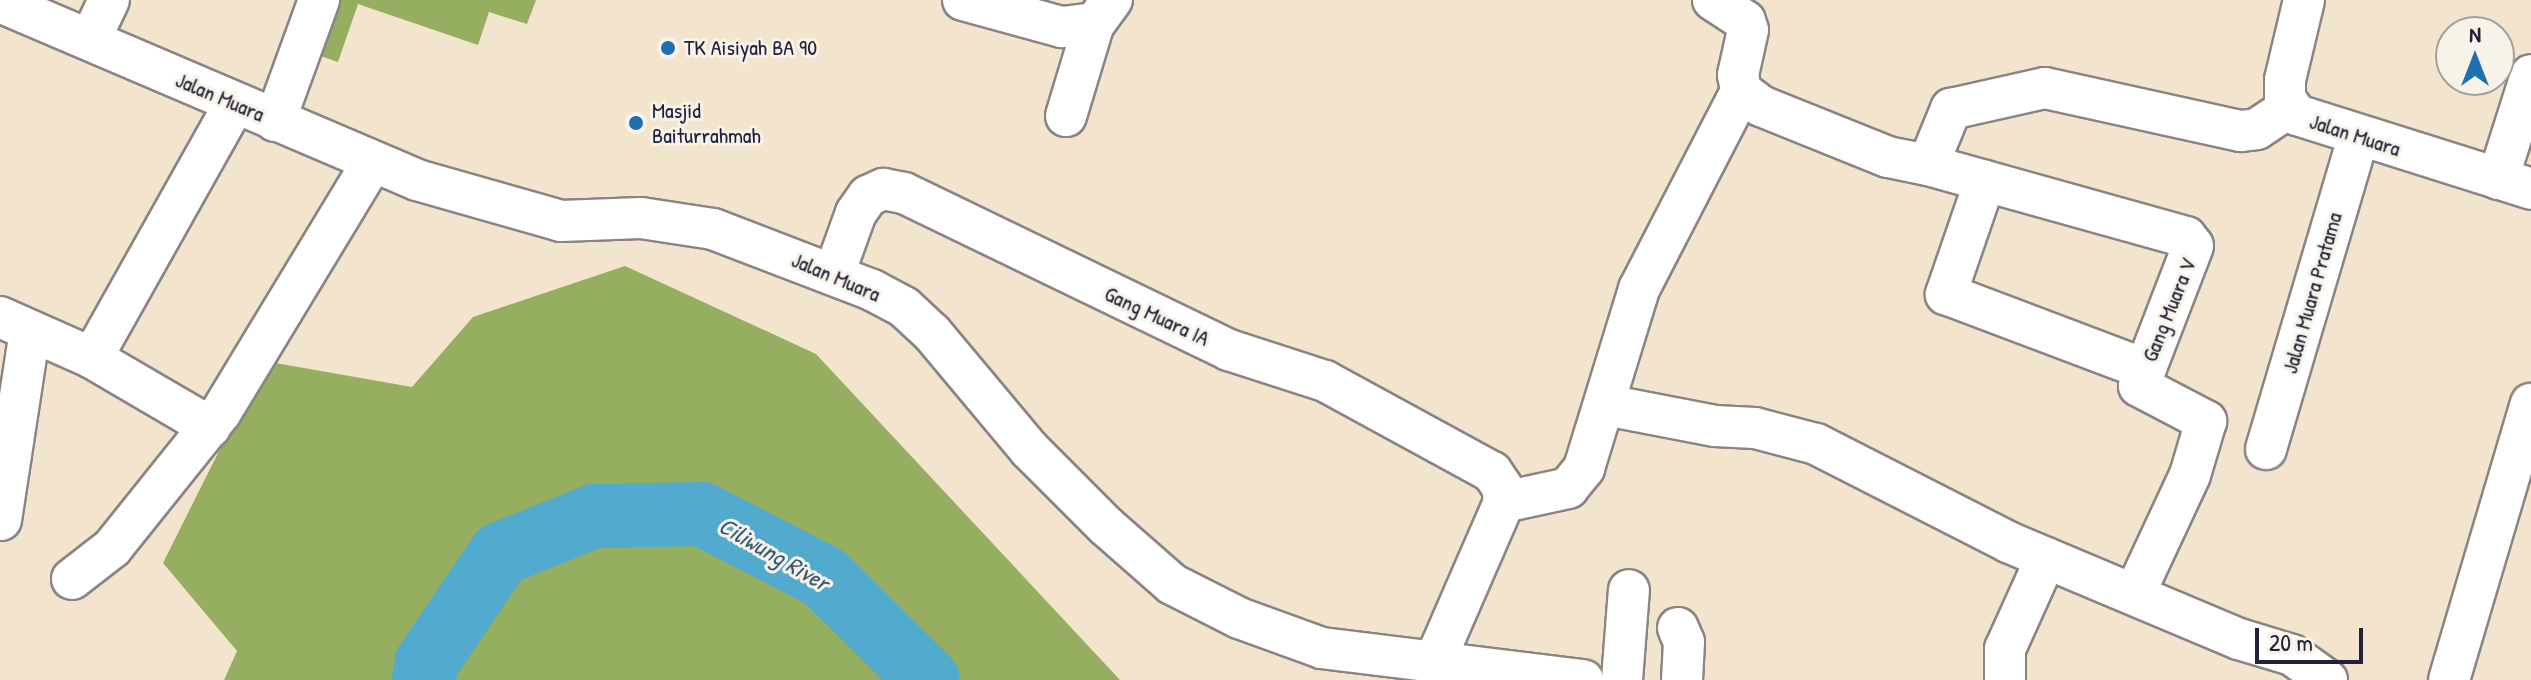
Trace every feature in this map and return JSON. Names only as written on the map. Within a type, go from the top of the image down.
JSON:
[{"type":"street","points":[[90,40],[109,0]]},
{"type":"street","points":[[275,121],[319,0]]},
{"type":"street","points":[[963,0],[1044,24],[1103,12]]},
{"type":"street","name":"Jalan Muara","points":[[2304,0],[2285,80],[2288,108],[2358,138],[2514,184]]},
{"type":"street","name":"Jalan Muara","points":[[0,2],[417,180],[561,221],[641,218],[713,229],[834,274],[904,307],[1029,449],[1172,584],[1330,664],[1433,665],[1583,680]]},
{"type":"street","points":[[1433,665],[1504,502],[1568,488],[1584,468],[1606,405],[1639,289],[1741,91],[1738,75],[1748,30],[1729,4]]},
{"type":"street","points":[[1066,116],[1103,12]]},
{"type":"street","points":[[2514,184],[2531,75]]},
{"type":"street","points":[[1928,165],[1951,109],[2045,88],[2241,131],[2257,129],[2288,108]]},
{"type":"street","name":"Gang Muara V","points":[[1741,91],[1761,106],[1874,151],[2191,242],[2193,251],[2145,369],[2141,388],[2205,415],[2206,421],[2190,475],[2134,595]]},
{"type":"street","points":[[92,358],[235,103]]},
{"type":"street","name":"Jalan Muara Pratama","points":[[2266,449],[2358,138]]},
{"type":"street","points":[[72,579],[112,548],[210,427],[373,161]]},
{"type":"street","points":[[1985,181],[1946,294],[2145,369]]},
{"type":"street","name":"Gang Muara IA","points":[[834,274],[856,213],[868,196],[883,189],[904,193],[1229,350],[1325,381],[1492,472],[1502,487],[1504,502]]},
{"type":"street","points":[[1,520],[15,324],[92,358],[210,427]]},
{"type":"street","points":[[1606,405],[1715,426],[1755,428],[1816,444],[2046,558],[2239,639],[2292,655],[2327,680]]},
{"type":"street","points":[[2449,680],[2531,407]]},
{"type":"street","points":[[2005,680],[2005,649],[2046,558]]},
{"type":"street","points":[[1622,680],[1629,590]]},
{"type":"street","points":[[1678,628],[1684,642],[1682,680]]},
{"type":"green space","points":[[301,0],[536,0],[527,24],[489,12],[478,45],[358,4],[338,62],[285,44]]},
{"type":"green space","points":[[625,266],[816,354],[1120,680],[224,680],[237,651],[163,563],[264,361],[412,387],[473,317]]},
{"type":"waterway","name":"Ciliwung River","points":[[424,680],[427,662],[500,554],[594,516],[702,514],[824,577],[928,680]]},
{"type":"place","name":"TK Aisiyah BA 90","points":[[668,48]]},
{"type":"place","name":"Masjid Baiturrahmah","points":[[636,123]]}]
